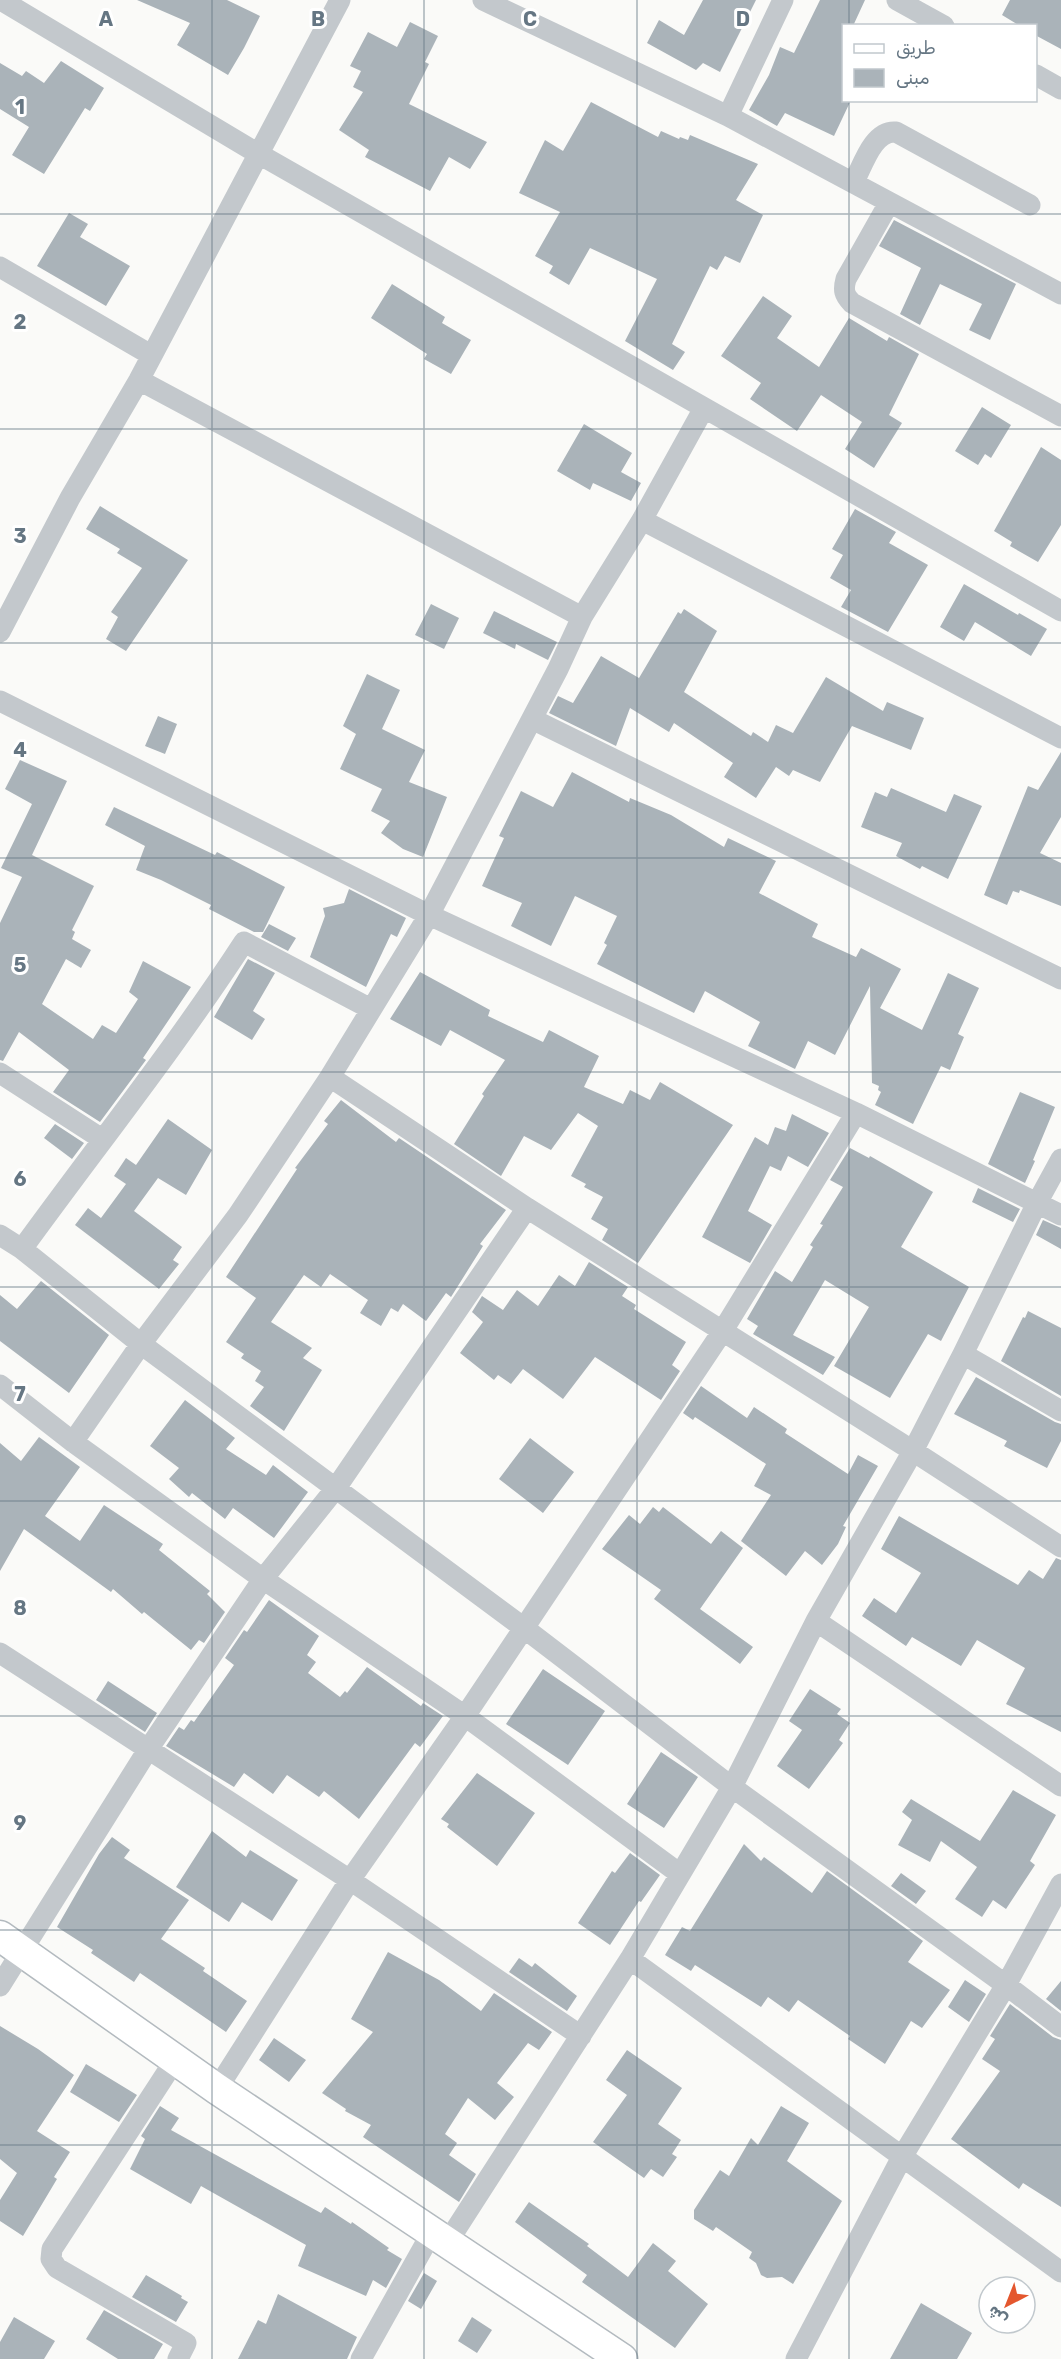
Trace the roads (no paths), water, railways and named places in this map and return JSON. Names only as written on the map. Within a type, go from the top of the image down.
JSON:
[{"type":"street","points":[[1,0],[257,153],[1061,611]]},
{"type":"street","points":[[0,632],[70,498],[139,380],[257,153],[286,104],[340,0]]},
{"type":"street","points":[[483,0],[728,116],[1061,294]]},
{"type":"street","points":[[728,116],[783,0]]},
{"type":"street","points":[[897,0],[940,24]]},
{"type":"street","points":[[1037,76],[1061,89]]},
{"type":"street","points":[[854,182],[879,136],[890,131],[896,132],[1030,206]]},
{"type":"street","points":[[889,202],[846,279],[845,296],[852,303],[1061,417]]},
{"type":"street","points":[[0,267],[151,355]]},
{"type":"street","points":[[139,380],[582,617]]},
{"type":"street","points":[[73,1442],[141,1344],[238,1215],[330,1077],[429,915],[532,719],[582,617],[642,520],[704,408]]},
{"type":"street","points":[[642,520],[1061,738]]},
{"type":"street","points":[[0,701],[429,915],[856,1113],[1061,1215]]},
{"type":"street","points":[[532,719],[1061,979]]},
{"type":"street","points":[[22,1249],[102,1138],[200,1009],[244,942],[371,1009]]},
{"type":"street","points":[[0,1073],[102,1138]]},
{"type":"street","points":[[330,1077],[527,1208],[913,1450],[1061,1547]]},
{"type":"street","points":[[217,2089],[350,1880],[465,1716],[722,1332],[856,1113]]},
{"type":"street","points":[[360,2359],[440,2238],[581,2037],[732,1787],[816,1621],[913,1450],[1037,1203],[1061,1160]]},
{"type":"street","points":[[0,1986],[11,1943],[263,1579],[336,1488],[527,1208]]},
{"type":"street","points":[[0,1234],[141,1344],[524,1628],[732,1787],[1006,1984],[1061,2027]]},
{"type":"street","points":[[963,1354],[1061,1411]]},
{"type":"street","points":[[0,1385],[73,1442],[263,1579],[465,1716],[680,1874]]},
{"type":"street","points":[[816,1621],[1061,1786]]},
{"type":"street","points":[[0,1653],[350,1880],[581,2037]]},
{"type":"street","points":[[796,2359],[902,2157],[1006,1984],[1061,1884]]},
{"type":"street","points":[[11,1943],[217,2089],[622,2359]]},
{"type":"street","points":[[630,1959],[1061,2272]]},
{"type":"street","points":[[175,2060],[52,2249],[51,2259],[57,2268],[186,2343],[178,2359]]}]
